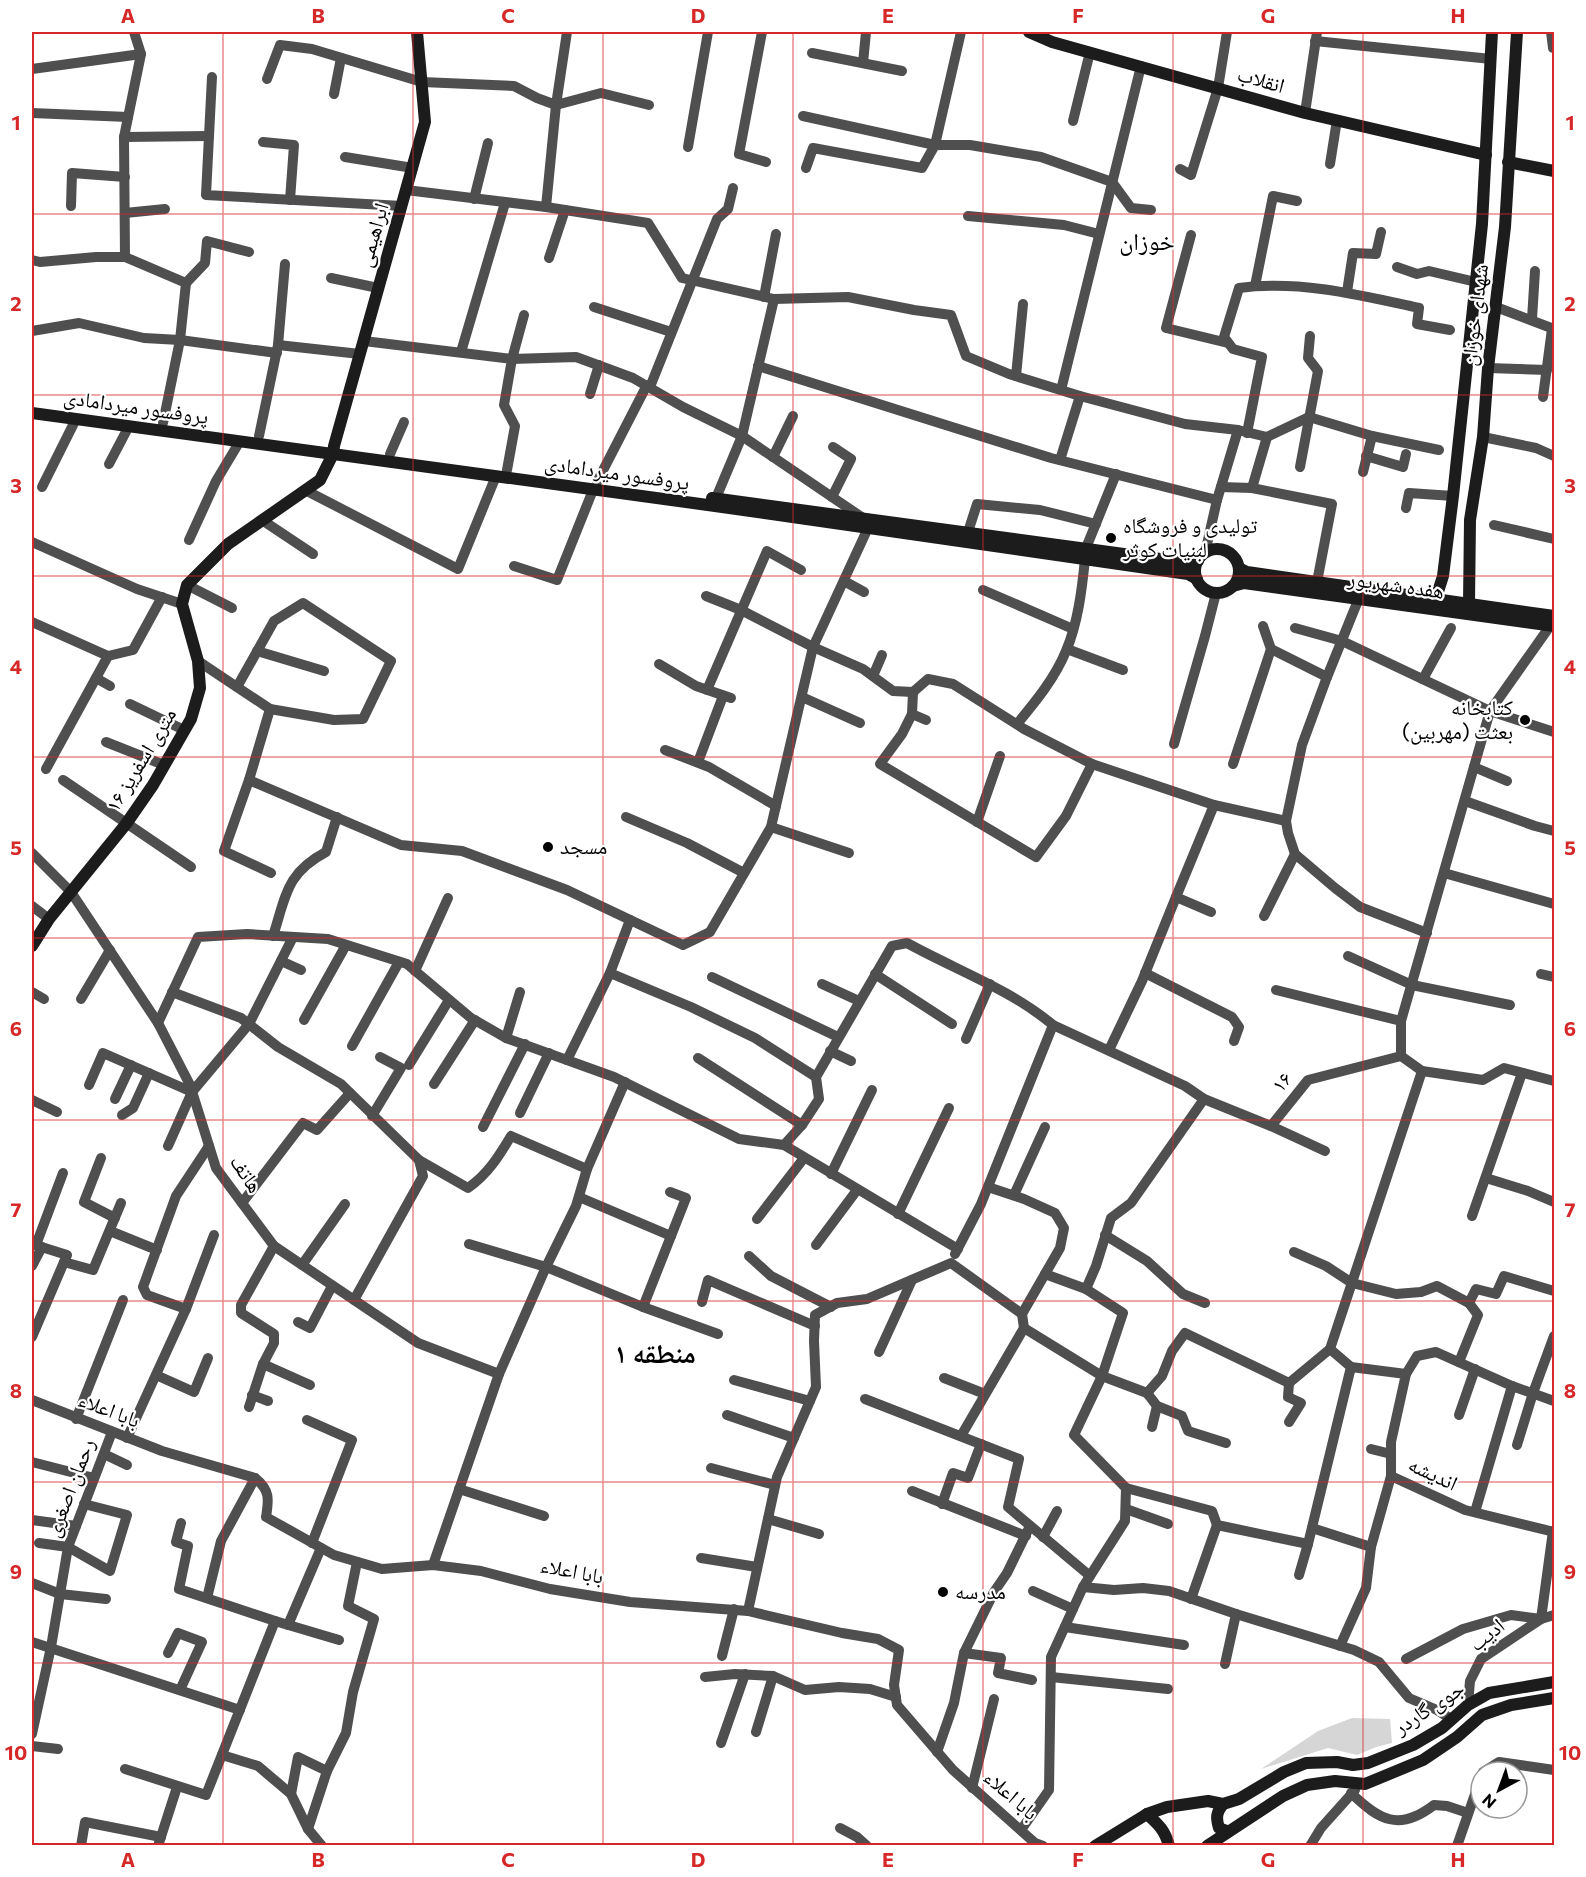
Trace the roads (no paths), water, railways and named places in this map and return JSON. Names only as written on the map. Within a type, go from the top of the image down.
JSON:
[{"type":"street","points":[[125,257],[124,137],[141,54],[134,32]]},
{"type":"street","name":"ابراهیمی","points":[[333,450],[425,122],[417,32]]},
{"type":"street","points":[[546,207],[556,105],[567,32]]},
{"type":"street","points":[[688,147],[708,32]]},
{"type":"street","points":[[762,32],[739,154],[766,162]]},
{"type":"street","points":[[863,63],[866,32]]},
{"type":"street","points":[[806,168],[813,148],[922,168],[934,146],[961,32]]},
{"type":"street","name":"انقلاب","points":[[1029,32],[1052,42],[1305,113],[1486,155]]},
{"type":"street","points":[[1180,169],[1191,175],[1218,88],[1227,32]]},
{"type":"street","name":"شهدای خوزان","points":[[1436,598],[1443,576],[1446,555],[1482,224],[1492,32]]},
{"type":"street","name":"شهدای خوزان","points":[[1469,603],[1470,520],[1483,437],[1488,368],[1505,227],[1517,32]]},
{"type":"street","points":[[1551,32],[1554,48]]},
{"type":"street","points":[[1305,113],[1316,36],[1491,59]]},
{"type":"street","points":[[267,79],[280,45],[312,49],[422,82],[514,86],[556,105],[601,93],[649,105]]},
{"type":"street","points":[[1073,120],[1090,52]]},
{"type":"street","points":[[812,53],[902,71]]},
{"type":"street","points":[[32,69],[141,54]]},
{"type":"street","points":[[334,94],[341,58]]},
{"type":"street","points":[[1061,390],[1141,66]]},
{"type":"street","points":[[212,77],[206,195],[402,206]]},
{"type":"street","points":[[32,113],[128,117]]},
{"type":"street","points":[[803,116],[934,146],[970,145],[1041,157],[1112,182],[1131,208],[1151,210]]},
{"type":"street","points":[[1330,164],[1337,120]]},
{"type":"street","points":[[124,137],[209,136]]},
{"type":"street","points":[[263,142],[294,146],[290,200]]},
{"type":"street","points":[[474,199],[488,143]]},
{"type":"street","points":[[345,157],[413,168]]},
{"type":"street","points":[[1508,162],[1554,171]]},
{"type":"street","points":[[71,206],[72,173],[125,177]]},
{"type":"street","points":[[514,566],[557,580],[595,486],[648,386],[672,332],[717,219],[728,209],[733,188]]},
{"type":"street","points":[[406,190],[546,207],[648,223],[682,278],[769,298],[848,297],[951,315],[966,357],[1080,396],[1185,424],[1267,436],[1309,417],[1372,436],[1439,450]]},
{"type":"street","points":[[1255,286],[1273,196],[1297,201]]},
{"type":"street","points":[[461,352],[505,202]]},
{"type":"street","points":[[125,213],[165,209]]},
{"type":"street","points":[[549,258],[565,210]]},
{"type":"street","points":[[968,216],[1064,225],[1099,234]]},
{"type":"street","points":[[1347,292],[1353,253],[1376,254],[1381,232]]},
{"type":"street","points":[[715,502],[742,436],[758,366],[776,234]]},
{"type":"street","points":[[1191,235],[1166,328],[1228,343]]},
{"type":"street","points":[[163,423],[180,340],[186,283],[205,263],[207,241],[249,252]]},
{"type":"street","points":[[32,260],[40,262],[125,257],[186,283]]},
{"type":"street","points":[[259,436],[277,349],[285,264]]},
{"type":"street","points":[[1397,267],[1417,274],[1430,271],[1476,282]]},
{"type":"street","points":[[1532,319],[1535,271]]},
{"type":"street","points":[[331,278],[378,288]]},
{"type":"street","points":[[1202,557],[1219,550],[1232,556],[1239,568],[1233,586],[1216,593],[1205,589],[1197,579],[1195,571],[1202,557],[1221,487],[1242,432],[1262,357],[1233,349],[1224,338],[1239,288],[1265,285],[1347,292],[1419,308],[1417,324],[1450,330]]},
{"type":"street","points":[[1016,376],[1023,304]]},
{"type":"street","points":[[594,307],[672,332]]},
{"type":"street","points":[[1496,307],[1553,329],[1543,397]]},
{"type":"street","points":[[305,490],[458,569],[501,473],[515,426],[504,405],[512,358],[524,315]]},
{"type":"street","points":[[32,330],[79,323],[144,338],[360,354]]},
{"type":"street","points":[[1300,467],[1318,371],[1308,358],[1310,336]]},
{"type":"street","points":[[249,780],[401,845],[462,851],[567,890],[683,945],[710,932],[771,827],[813,647],[844,581],[866,523],[742,436],[683,407],[633,378],[599,365],[576,357],[512,358],[364,341]]},
{"type":"street","points":[[590,394],[599,365]]},
{"type":"street","points":[[758,366],[1060,460],[1217,500]]},
{"type":"street","points":[[1488,368],[1547,370]]},
{"type":"street","points":[[1060,460],[1080,396]]},
{"type":"street","name":"پروفسور میردامادی","points":[[32,405],[259,436],[333,450],[1086,554],[1190,563],[1202,557]]},
{"type":"street","name":"پروفسور میردامادی","points":[[32,413],[240,441],[390,454],[501,473]]},
{"type":"street","points":[[772,457],[793,416]]},
{"type":"street","points":[[42,487],[76,419]]},
{"type":"street","points":[[390,454],[404,422]]},
{"type":"street","points":[[109,464],[129,426]]},
{"type":"street","points":[[1251,488],[1267,436]]},
{"type":"street","points":[[1363,472],[1372,436]]},
{"type":"street","points":[[1483,437],[1536,448],[1554,456]]},
{"type":"street","points":[[189,540],[216,481],[240,441]]},
{"type":"street","points":[[832,497],[851,459],[833,447]]},
{"type":"street","points":[[32,542],[136,589],[182,604],[187,585],[228,544],[320,480],[333,450]]},
{"type":"street","points":[[1366,456],[1402,467],[1406,454]]},
{"type":"street","points":[[1017,724],[1046,687],[1067,649],[1082,588],[1086,554],[1116,474]]},
{"type":"street","points":[[1221,487],[1251,488],[1332,504],[1317,582]]},
{"type":"street","points":[[1406,508],[1409,494],[1453,496]]},
{"type":"street","points":[[968,532],[977,504],[1040,510],[1096,524]]},
{"type":"street","points":[[262,520],[313,554]]},
{"type":"street","name":"پروفسور میردامادی","points":[[866,523],[968,532],[1188,574],[1197,579]]},
{"type":"street","points":[[1494,525],[1554,539]]},
{"type":"street","points":[[707,690],[767,551],[801,570]]},
{"type":"street","points":[[1446,555],[1468,559]]},
{"type":"street","name":"هفده شهریور","points":[[1239,568],[1246,572],[1469,603],[1553,623]]},
{"type":"street","points":[[844,581],[864,592]]},
{"type":"street","name":"هفده شهریور","points":[[1233,586],[1244,583],[1553,623]]},
{"type":"street","points":[[187,585],[232,608]]},
{"type":"street","points":[[983,590],[1073,629]]},
{"type":"street","points":[[1174,744],[1216,593]]},
{"type":"street","points":[[706,596],[741,610],[813,647],[863,669],[893,691],[913,692],[928,679],[953,684],[1017,724],[1092,764],[1214,805],[1286,821]]},
{"type":"street","points":[[32,622],[108,656],[133,650],[162,597]]},
{"type":"street","points":[[1359,598],[1302,745],[1286,821],[1288,833],[1295,854],[1360,907],[1426,933]]},
{"type":"street","points":[[198,661],[237,687],[270,709],[334,720],[363,719],[391,661],[303,603],[274,621],[237,687]]},
{"type":"street","name":"۱۶ متری اسفریز","points":[[32,946],[49,919],[126,824],[191,719],[200,688],[198,661],[182,604]]},
{"type":"street","points":[[1553,623],[1490,711],[1401,1021],[1401,1056],[1422,1071],[1483,1080],[1504,1068],[1554,1081]]},
{"type":"street","points":[[1233,764],[1271,649],[1263,626]]},
{"type":"street","points":[[1295,628],[1342,641],[1490,711],[1554,732]]},
{"type":"street","points":[[1423,679],[1451,628]]},
{"type":"street","points":[[1067,649],[1123,670]]},
{"type":"street","points":[[1271,649],[1327,677]]},
{"type":"street","points":[[257,651],[324,670]]},
{"type":"street","points":[[873,676],[882,655]]},
{"type":"street","points":[[46,769],[108,656]]},
{"type":"street","points":[[659,664],[696,686],[727,697],[698,762]]},
{"type":"street","points":[[96,678],[110,686]]},
{"type":"street","points":[[913,692],[912,714],[902,734],[880,764],[1036,857],[1066,816],[1092,764]]},
{"type":"street","points":[[802,697],[860,723]]},
{"type":"street","points":[[130,704],[184,730]]},
{"type":"street","points":[[270,709],[249,780],[224,851],[271,873]]},
{"type":"street","points":[[912,714],[926,720]]},
{"type":"street","points":[[106,742],[164,765]]},
{"type":"street","points":[[665,750],[709,767],[776,806]]},
{"type":"street","points":[[977,822],[1000,756]]},
{"type":"street","points":[[1474,767],[1507,781]]},
{"type":"street","points":[[63,780],[191,867]]},
{"type":"street","points":[[1465,801],[1554,831]]},
{"type":"street","points":[[1108,1050],[1145,973],[1214,805]]},
{"type":"street","points":[[626,816],[687,843],[744,873]]},
{"type":"street","points":[[273,936],[290,884],[308,862],[326,852],[337,818]]},
{"type":"street","points":[[771,827],[849,853]]},
{"type":"street","name":"هاتف","points":[[32,853],[71,892],[158,1023],[192,1092],[216,1168],[274,1246],[418,1343],[499,1374]]},
{"type":"street","points":[[1264,916],[1295,854]]},
{"type":"street","points":[[1444,873],[1554,904]]},
{"type":"street","points":[[1176,897],[1211,912]]},
{"type":"street","points":[[415,971],[448,898]]},
{"type":"street","points":[[32,906],[49,919]]},
{"type":"street","points":[[567,1060],[610,974],[630,920]]},
{"type":"street","points":[[158,1023],[198,937],[247,934],[328,939],[407,964],[474,1020],[506,1038],[625,1082],[739,1138],[784,1145],[958,1249]]},
{"type":"street","points":[[168,1146],[192,1092],[249,1024],[293,937]]},
{"type":"street","points":[[784,1145],[802,1125],[819,1099],[816,1077],[892,946],[907,943],[990,984],[1034,1009],[1053,1025],[1185,1086],[1204,1100],[1271,1126],[1325,1151]]},
{"type":"street","points":[[304,1020],[346,945]]},
{"type":"street","points":[[81,999],[110,950]]},
{"type":"street","points":[[1348,956],[1412,985],[1510,1005]]},
{"type":"street","points":[[281,961],[301,970]]},
{"type":"street","points":[[352,1046],[399,962]]},
{"type":"street","points":[[1145,973],[1232,1017],[1239,1027],[1234,1041]]},
{"type":"street","points":[[610,974],[691,1007],[755,1038],[816,1077]]},
{"type":"street","points":[[875,974],[952,1024]]},
{"type":"street","points":[[1541,974],[1554,977]]},
{"type":"street","points":[[712,977],[838,1037]]},
{"type":"street","points":[[822,984],[859,1001]]},
{"type":"street","points":[[966,1039],[990,984]]},
{"type":"street","points":[[1276,990],[1401,1021]]},
{"type":"street","points":[[32,992],[44,999]]},
{"type":"street","points":[[172,992],[241,1018],[278,1047],[341,1084],[419,1160],[468,1188],[482,1179],[511,1136],[587,1169]]},
{"type":"street","points":[[506,1038],[520,992]]},
{"type":"street","points":[[409,1065],[449,1000]]},
{"type":"street","points":[[434,1084],[474,1020]]},
{"type":"street","points":[[748,1611],[775,1485],[816,1387],[815,1315],[837,1303],[867,1299],[951,1263],[988,1187],[1053,1025]]},
{"type":"street","points":[[483,1127],[525,1044]]},
{"type":"street","points":[[830,1051],[851,1061]]},
{"type":"street","points":[[88,1085],[103,1053],[192,1092]]},
{"type":"street","points":[[520,1113],[549,1053]]},
{"type":"street","name":"۱۶","points":[[1271,1126],[1308,1080],[1401,1056]]},
{"type":"street","points":[[372,1116],[401,1068],[380,1057]]},
{"type":"street","points":[[698,1058],[802,1125]]},
{"type":"street","points":[[115,1099],[131,1065]]},
{"type":"street","points":[[1289,1422],[1301,1403],[1288,1397],[1289,1383],[1330,1349],[1422,1071]]},
{"type":"street","points":[[1472,1216],[1522,1072]]},
{"type":"street","points":[[122,1115],[133,1108],[149,1073]]},
{"type":"street","points":[[433,1565],[499,1374],[579,1197],[587,1169],[625,1082]]},
{"type":"street","points":[[831,1174],[872,1090]]},
{"type":"street","points":[[242,1203],[303,1123],[317,1130],[350,1093]]},
{"type":"street","points":[[32,1100],[57,1112]]},
{"type":"street","points":[[1086,1289],[1111,1218],[1131,1203],[1204,1100]]},
{"type":"street","points":[[898,1214],[949,1108]]},
{"type":"street","points":[[1014,1195],[1045,1127]]},
{"type":"street","points":[[186,1309],[147,1295],[143,1287],[176,1196],[209,1146]]},
{"type":"street","points":[[101,1158],[84,1202],[115,1218]]},
{"type":"street","points":[[757,1219],[804,1158]]},
{"type":"street","points":[[354,1300],[423,1176],[419,1160]]},
{"type":"street","points":[[32,1266],[36,1245],[63,1173]]},
{"type":"street","points":[[1486,1178],[1554,1202]]},
{"type":"street","points":[[961,1436],[1024,1328],[1022,1314],[1060,1248],[1064,1228],[1055,1213],[1014,1195],[988,1187]]},
{"type":"street","points":[[816,1245],[857,1190]]},
{"type":"street","points":[[643,1307],[686,1198],[670,1192]]},
{"type":"street","points":[[579,1197],[671,1236]]},
{"type":"street","points":[[64,1262],[93,1270],[121,1203]]},
{"type":"street","points":[[302,1265],[345,1204]]},
{"type":"street","points":[[110,1231],[157,1250]]},
{"type":"street","points":[[127,1438],[186,1309],[214,1235]]},
{"type":"street","points":[[1106,1235],[1147,1261],[1183,1294],[1205,1303]]},
{"type":"street","points":[[469,1244],[546,1267],[643,1307],[718,1334]]},
{"type":"street","points":[[32,1337],[67,1255],[36,1245]]},
{"type":"street","points":[[249,1407],[263,1364],[274,1343],[274,1334],[246,1318],[241,1313],[241,1305],[274,1246]]},
{"type":"street","points":[[1294,1252],[1326,1266],[1352,1283],[1396,1294],[1421,1292],[1437,1286],[1469,1303],[1478,1315],[1459,1362]]},
{"type":"street","points":[[749,1256],[771,1276],[831,1307]]},
{"type":"street","points":[[951,1263],[1022,1314]]},
{"type":"street","points":[[1045,1274],[1086,1289],[1123,1313],[1102,1376],[1074,1435],[1126,1488],[1212,1511],[1217,1525],[1191,1599]]},
{"type":"street","points":[[1469,1303],[1476,1289],[1496,1294],[1504,1276],[1554,1291]]},
{"type":"street","points":[[702,1302],[708,1280],[815,1326]]},
{"type":"street","points":[[879,1352],[912,1280]]},
{"type":"street","points":[[298,1322],[310,1328],[332,1286]]},
{"type":"street","points":[[76,1419],[123,1300]]},
{"type":"street","points":[[1024,1328],[1102,1376],[1147,1393],[1157,1406],[1182,1416],[1188,1431],[1226,1443]]},
{"type":"street","points":[[1147,1393],[1162,1376],[1172,1351],[1185,1333],[1289,1383]]},
{"type":"street","points":[[1517,1445],[1554,1336]]},
{"type":"street","points":[[1330,1349],[1351,1367],[1406,1374]]},
{"type":"street","points":[[1391,1476],[1390,1442],[1406,1374],[1417,1356],[1436,1352],[1512,1386],[1554,1401]]},
{"type":"street","points":[[156,1375],[194,1392],[208,1358]]},
{"type":"street","points":[[263,1364],[310,1385]]},
{"type":"street","points":[[1299,1575],[1351,1367]]},
{"type":"street","points":[[1459,1415],[1475,1369]]},
{"type":"street","points":[[944,1378],[985,1394]]},
{"type":"street","points":[[734,1380],[810,1401]]},
{"type":"street","points":[[1475,1512],[1512,1386]]},
{"type":"street","points":[[252,1395],[268,1401]]},
{"type":"street","points":[[865,1399],[1019,1459],[1008,1507],[1028,1531]]},
{"type":"street","name":"بابا اعلاء","points":[[32,1400],[162,1451],[255,1478],[264,1486],[268,1501],[266,1517],[334,1555],[357,1562],[382,1569],[433,1565],[481,1570],[550,1589],[630,1602],[748,1611],[878,1640],[899,1650],[894,1685],[897,1705],[937,1752],[972,1788],[1035,1843],[1043,1845]]},
{"type":"street","points":[[1152,1427],[1157,1406]]},
{"type":"street","points":[[727,1415],[794,1438]]},
{"type":"street","points":[[288,1625],[352,1440],[307,1420]]},
{"type":"street","name":"رحمان اصغری","points":[[32,1734],[37,1683],[51,1647],[68,1547],[112,1432]]},
{"type":"street","points":[[942,1504],[953,1473],[968,1478],[981,1444]]},
{"type":"street","points":[[1371,1449],[1391,1454]]},
{"type":"street","points":[[104,1454],[128,1465]]},
{"type":"street","points":[[32,1462],[94,1478]]},
{"type":"street","points":[[711,1468],[775,1485]]},
{"type":"street","name":"اندیشه","points":[[1340,1646],[1366,1588],[1371,1547],[1391,1476],[1465,1510],[1554,1531]]},
{"type":"street","points":[[207,1598],[221,1541],[255,1478]]},
{"type":"street","points":[[1021,1830],[1049,1790],[1051,1657],[1083,1587],[1125,1521],[1126,1488]]},
{"type":"street","points":[[459,1489],[544,1516]]},
{"type":"street","points":[[912,1491],[942,1504],[1043,1537],[1090,1576]]},
{"type":"street","points":[[39,1543],[68,1547],[110,1571],[127,1515],[84,1504]]},
{"type":"street","points":[[1126,1509],[1168,1524]]},
{"type":"street","points":[[1043,1537],[1057,1511]]},
{"type":"street","points":[[768,1519],[819,1534]]},
{"type":"street","points":[[32,1520],[76,1526]]},
{"type":"street","points":[[181,1523],[176,1542],[188,1546],[179,1589],[275,1622],[339,1640]]},
{"type":"street","points":[[1217,1525],[1308,1544]]},
{"type":"street","points":[[1312,1528],[1371,1547]]},
{"type":"street","points":[[937,1752],[954,1703],[964,1653],[1028,1531]]},
{"type":"street","points":[[1406,1659],[1462,1629],[1511,1615],[1541,1619],[1554,1531]]},
{"type":"street","points":[[701,1558],[757,1567]]},
{"type":"street","points":[[308,1829],[327,1771],[346,1732],[353,1692],[374,1619],[348,1606],[357,1562]]},
{"type":"street","points":[[32,1583],[60,1594],[106,1599]]},
{"type":"street","points":[[1083,1587],[1169,1591],[1354,1650],[1379,1662],[1409,1698],[1451,1719]]},
{"type":"street","points":[[1033,1591],[1073,1609]]},
{"type":"street","points":[[722,1656],[734,1610]]},
{"type":"street","points":[[1225,1664],[1236,1614]]},
{"type":"street","name":"ادیب","points":[[1467,1705],[1470,1681],[1481,1659],[1541,1619],[1554,1615]]},
{"type":"street","points":[[125,1769],[206,1795],[275,1622]]},
{"type":"street","points":[[1065,1627],[1184,1645]]},
{"type":"street","points":[[168,1653],[178,1633],[202,1642],[180,1690]]},
{"type":"street","points":[[32,1642],[240,1710]]},
{"type":"street","points":[[964,1653],[1001,1658],[998,1673],[1032,1680]]},
{"type":"street","points":[[705,1677],[745,1674],[773,1676],[805,1690],[839,1687],[870,1689],[896,1697]]},
{"type":"street","points":[[721,1743],[745,1674]]},
{"type":"street","points":[[756,1732],[773,1676]]},
{"type":"street","points":[[1051,1677],[1168,1689]]},
{"type":"street","name":"جوی گاردر","points":[[1095,1845],[1147,1814],[1167,1807],[1208,1801],[1223,1804],[1239,1799],[1284,1772],[1306,1763],[1337,1762],[1353,1765],[1368,1763],[1432,1734],[1467,1705],[1489,1693],[1554,1682]]},
{"type":"street","name":"جوی گاردر","points":[[1207,1845],[1283,1796],[1307,1785],[1335,1781],[1365,1784],[1423,1760],[1457,1737],[1482,1715],[1511,1705],[1554,1698]]},
{"type":"street","points":[[972,1788],[994,1699]]},
{"type":"street","points":[[32,1746],[58,1749]]},
{"type":"street","points":[[222,1755],[258,1766],[291,1794],[308,1829],[322,1845]]},
{"type":"street","points":[[291,1794],[298,1757],[327,1771]]},
{"type":"street","points":[[1529,1766],[1554,1770]]},
{"type":"street","points":[[1310,1845],[1321,1828],[1351,1793],[1365,1784]]},
{"type":"street","points":[[81,1845],[85,1822],[160,1841],[177,1787]]},
{"type":"street","points":[[1351,1793],[1371,1812],[1395,1821],[1420,1816],[1434,1805],[1447,1806],[1468,1813],[1457,1845]]},
{"type":"street","points":[[1223,1804],[1217,1812],[1216,1819],[1219,1828],[1227,1832]]},
{"type":"street","points":[[1147,1814],[1160,1825],[1169,1845]]},
{"type":"street","points":[[840,1828],[867,1845]]},
{"type":"place","name":"تولیدی و فروشگاه لبنیات کوثر","points":[[1111,538]]},
{"type":"place","name":"کتابخانه بعثت (مهربین)","points":[[1525,720]]},
{"type":"place","name":"مسجد","points":[[548,847]]},
{"type":"place","name":"مدرسه","points":[[943,1592]]},
{"type":"district","name":"خوزان","points":[[1147,242]]},
{"type":"district","name":"منطقه ۱","points":[[655,1354]]}]
